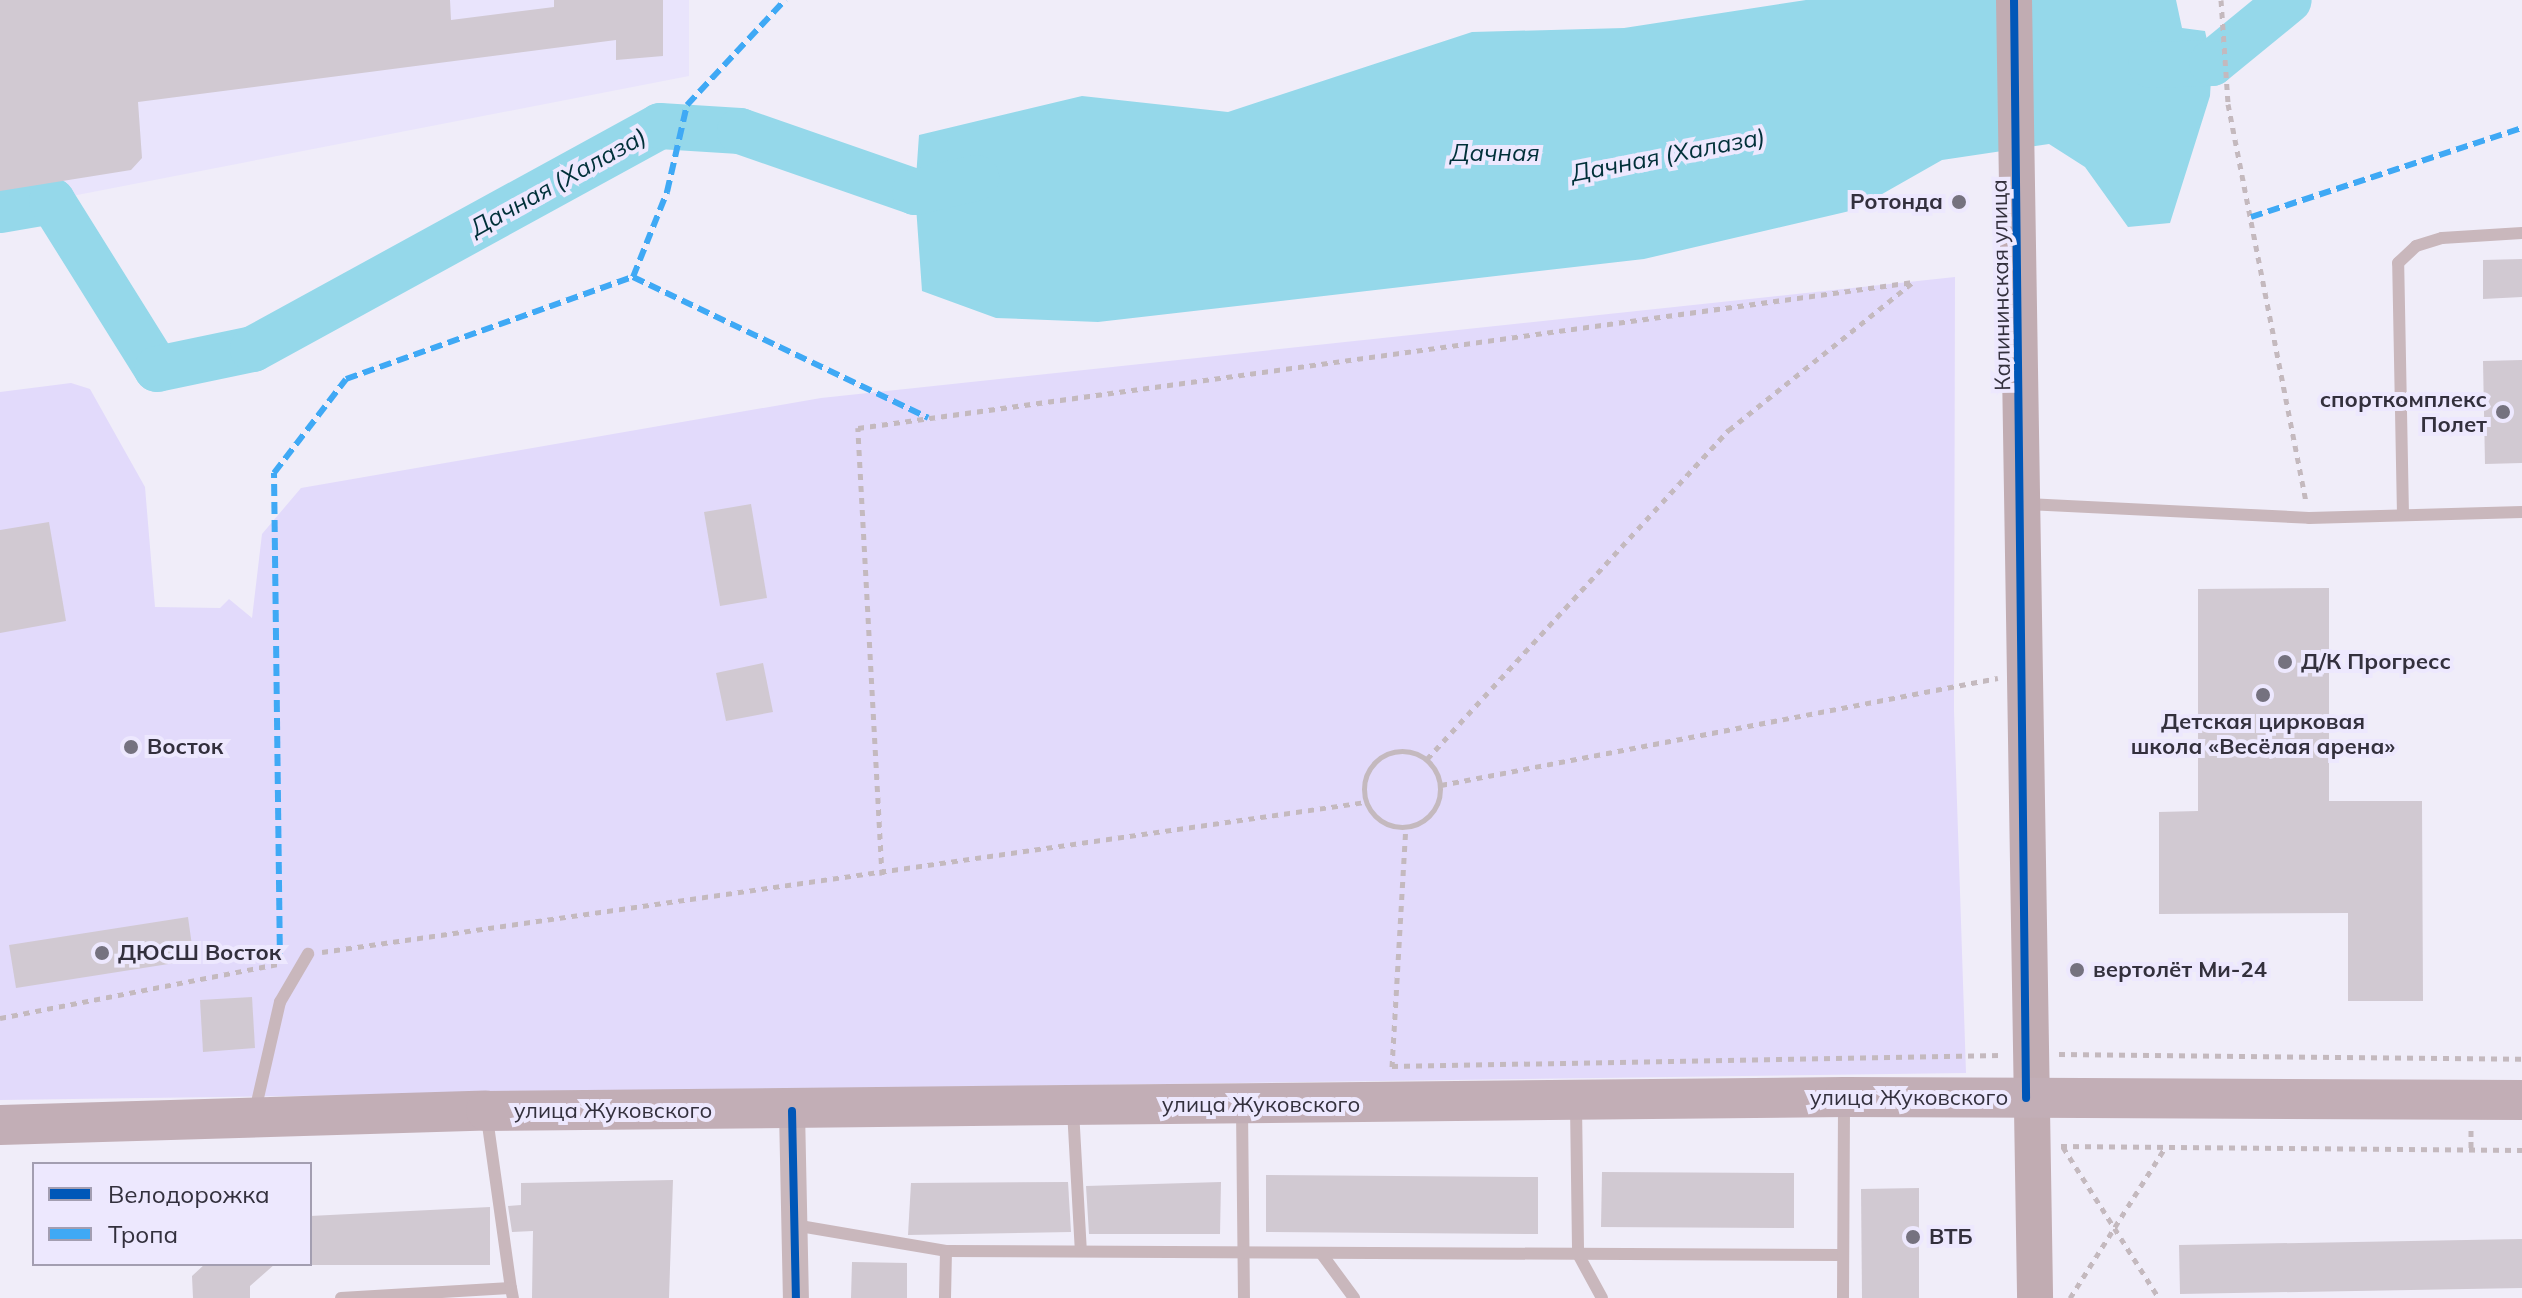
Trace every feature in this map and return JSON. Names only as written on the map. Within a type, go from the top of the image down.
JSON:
[{"type":"main road","name":"улица Жуковского","points":[[0,1125],[252,1122],[486,1111],[792,1111],[1242,1105],[1394,1085],[1576,1102],[1845,1097],[2522,1100]]},
{"type":"street","name":"Калининская улица","points":[[2014,0],[2026,673],[2026,1098],[2045,1146],[2035,1298]]},
{"type":"street","points":[[792,1111],[796,1298]]},
{"type":"lane","points":[[2403,515],[2398,263],[2416,246],[2442,238],[2522,233]]},
{"type":"lane","points":[[2022,504],[2309,518],[2522,512]]},
{"type":"lane","points":[[252,1122],[280,1002],[308,954]]},
{"type":"lane","points":[[1843,1298],[1845,1097]]},
{"type":"lane","points":[[1576,1102],[1578,1254],[1602,1298]]},
{"type":"lane","points":[[1242,1105],[1244,1298]]},
{"type":"lane","points":[[1073,1107],[1081,1251]]},
{"type":"lane","points":[[341,1298],[512,1293],[486,1111]]},
{"type":"lane","points":[[794,1225],[946,1251],[1842,1255]]},
{"type":"lane","points":[[945,1298],[946,1251]]},
{"type":"lane","points":[[1321,1253],[1354,1298]]},
{"type":"path","points":[[2221,0],[2228,104],[2309,518]]},
{"type":"path","points":[[882,875],[858,428],[1913,282],[1729,430],[1427,759]]},
{"type":"path","points":[[1441,785],[2026,673]]},
{"type":"path","points":[[1404,750],[1427,759],[1441,785],[1436,808],[1406,827],[1382,821],[1366,802],[1366,777],[1380,757],[1404,750]]},
{"type":"path","points":[[0,1018],[308,954],[882,875],[1366,802]]},
{"type":"path","points":[[1406,827],[1394,1085],[2028,1054],[2522,1059]]},
{"type":"path","points":[[2045,1146],[2522,1150]]},
{"type":"path","points":[[2045,1146],[2114,1228],[2159,1298]]},
{"type":"path","points":[[2070,1298],[2165,1147]]},
{"type":"shaded area","points":[[0,0],[689,0],[689,76],[0,210]]},
{"type":"shaded area","points":[[1955,277],[1954,711],[1966,1073],[0,1100],[0,392],[71,383],[90,389],[145,487],[155,607],[220,608],[229,599],[252,618],[262,534],[301,488],[821,398]]},
{"type":"water","name":"Дачная","points":[[1806,0],[2176,0],[2182,28],[2205,31],[2212,63],[2210,96],[2170,223],[2128,227],[2085,167],[2049,144],[1942,160],[1854,210],[1644,259],[1098,322],[996,318],[922,291],[915,192],[919,135],[1082,96],[1228,112],[1472,32],[1624,28]]},
{"type":"building","points":[[0,0],[450,0],[451,20],[554,7],[554,0],[663,0],[663,56],[616,60],[616,40],[138,102],[142,158],[131,170],[0,191]]},
{"type":"building","points":[[2522,259],[2522,297],[2483,299],[2483,260]]},
{"type":"building","name":"спорткомплекс Полет","points":[[2522,360],[2522,463],[2485,464],[2483,361]]},
{"type":"building","points":[[751,504],[767,598],[720,606],[704,512]]},
{"type":"building","points":[[49,522],[66,621],[0,633],[0,530]]},
{"type":"building","name":"Детская цирковая школа «Весёлая арена»","points":[[2329,588],[2329,801],[2422,801],[2423,1001],[2348,1001],[2348,913],[2159,914],[2159,812],[2198,811],[2198,589]]},
{"type":"building","points":[[763,663],[773,712],[726,721],[716,673]]},
{"type":"building","name":"ДЮСШ Восток","points":[[188,917],[194,960],[16,988],[9,945]]},
{"type":"building","points":[[252,997],[255,1048],[203,1052],[200,1000]]},
{"type":"building","points":[[1602,1172],[1794,1173],[1794,1228],[1601,1227]]},
{"type":"building","points":[[1266,1175],[1538,1177],[1538,1234],[1266,1232]]},
{"type":"building","points":[[673,1180],[669,1298],[532,1298],[533,1231],[512,1232],[508,1206],[521,1205],[521,1183]]},
{"type":"building","points":[[1068,1182],[1071,1232],[908,1235],[911,1183]]},
{"type":"building","points":[[1221,1182],[1220,1234],[1089,1234],[1086,1186]]},
{"type":"building","points":[[1919,1188],[1919,1298],[1862,1298],[1861,1189]]},
{"type":"building","points":[[490,1207],[490,1265],[312,1265],[312,1216]]},
{"type":"building","points":[[2522,1239],[2522,1288],[2180,1294],[2179,1245]]},
{"type":"building","points":[[852,1262],[907,1263],[907,1298],[851,1298]]},
{"type":"building","points":[[203,1266],[273,1266],[250,1286],[250,1298],[193,1298],[192,1276]]},
{"type":"waterway","name":"Дачная","points":[[2151,65],[2212,63],[2289,0]]},
{"type":"waterway","name":"Дачная (Халаза)","points":[[0,210],[52,201],[157,369],[253,349],[660,126],[740,131],[915,192],[976,178]]},
{"type":"marked path","points":[[280,964],[274,473],[346,379],[633,277],[667,192],[687,105],[785,0]]},
{"type":"marked path","points":[[2251,217],[2522,128]]},
{"type":"marked path","points":[[633,277],[928,418]]},
{"type":"cycle path","points":[[2014,0],[2026,1098]]},
{"type":"cycle path","points":[[792,1111],[796,1298]]},
{"type":"place","name":"Ротонда","points":[[1959,202]]},
{"type":"place","name":"спорткомплекс Полет","points":[[2503,412]]},
{"type":"place","name":"Д/К Прогресс","points":[[2285,662]]},
{"type":"place","name":"Детская цирковая школа «Весёлая арена»","points":[[2263,695]]},
{"type":"place","name":"Восток","points":[[131,747]]},
{"type":"place","name":"ДЮСШ Восток","points":[[102,953]]},
{"type":"place","name":"вертолёт Ми-24","points":[[2077,970]]},
{"type":"place","name":"ВТБ","points":[[1913,1237]]}]
